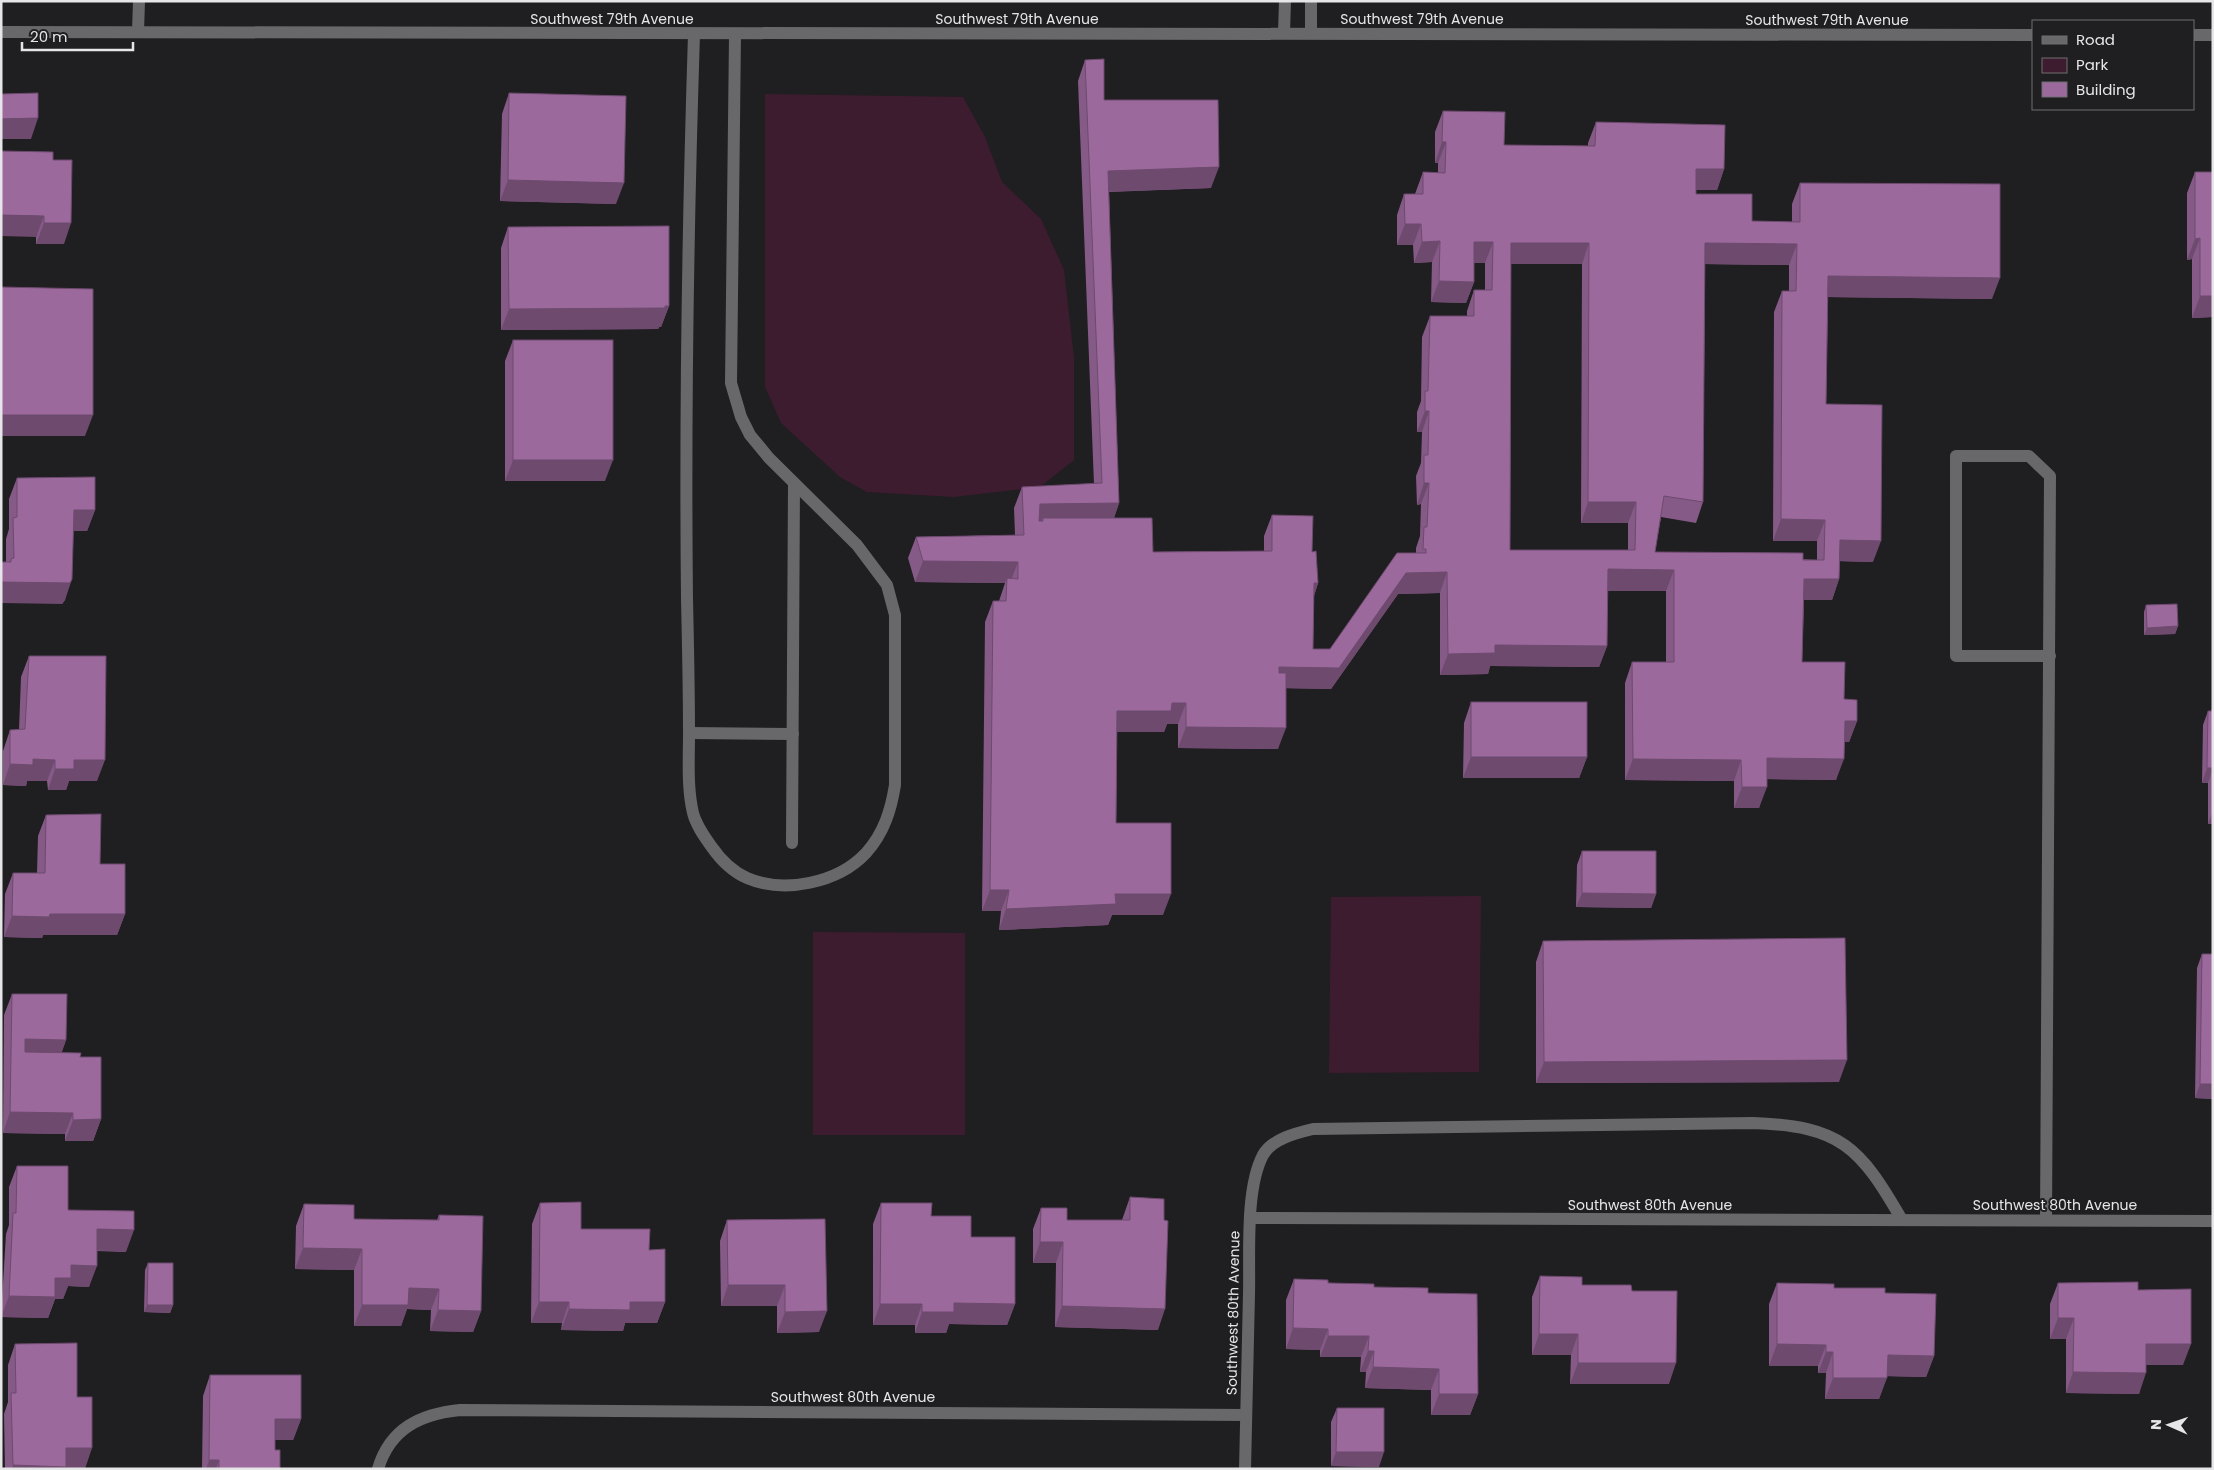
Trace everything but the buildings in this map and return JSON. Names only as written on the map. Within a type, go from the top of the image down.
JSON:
[{"type":"street","points":[[138,32],[139,1]]},
{"type":"street","points":[[1284,33],[1285,1]]},
{"type":"street","points":[[1311,1],[1311,33]]},
{"type":"street","name":"Southwest 79th Avenue","points":[[1,32],[2032,35]]},
{"type":"street","points":[[694,34],[690,168],[687,545],[688,773],[693,816],[702,834],[715,852],[728,867],[746,878],[778,885],[808,883],[836,874],[864,855],[886,822],[895,784],[895,642],[892,601],[888,585],[870,560],[769,458],[750,435],[740,417],[731,382],[735,34]]},
{"type":"street","points":[[2194,35],[2213,35]]},
{"type":"street","points":[[2046,1220],[2050,656],[2050,476],[2029,456],[1956,456],[1956,656],[2050,656]]},
{"type":"street","points":[[792,843],[794,483]]},
{"type":"street","points":[[689,733],[792,734]]},
{"type":"street","points":[[1250,1218],[1257,1172],[1264,1153],[1278,1141],[1313,1129],[1753,1123],[1800,1126],[1830,1136],[1864,1160],[1878,1178],[1902,1220]]},
{"type":"street","name":"Southwest 80th Avenue","points":[[378,1469],[390,1444],[403,1429],[422,1417],[440,1412],[460,1410],[1246,1415],[1250,1218],[2213,1221]]},
{"type":"street","points":[[1245,1469],[1246,1415]]},
{"type":"green space","points":[[765,94],[963,97],[985,137],[1002,182],[1041,219],[1064,270],[1074,358],[1074,460],[1040,487],[954,497],[867,492],[840,477],[781,423],[765,387]]},
{"type":"green space","points":[[1481,896],[1479,1072],[1329,1073],[1331,897]]},
{"type":"green space","points":[[813,932],[965,933],[965,1135],[813,1135]]}]
